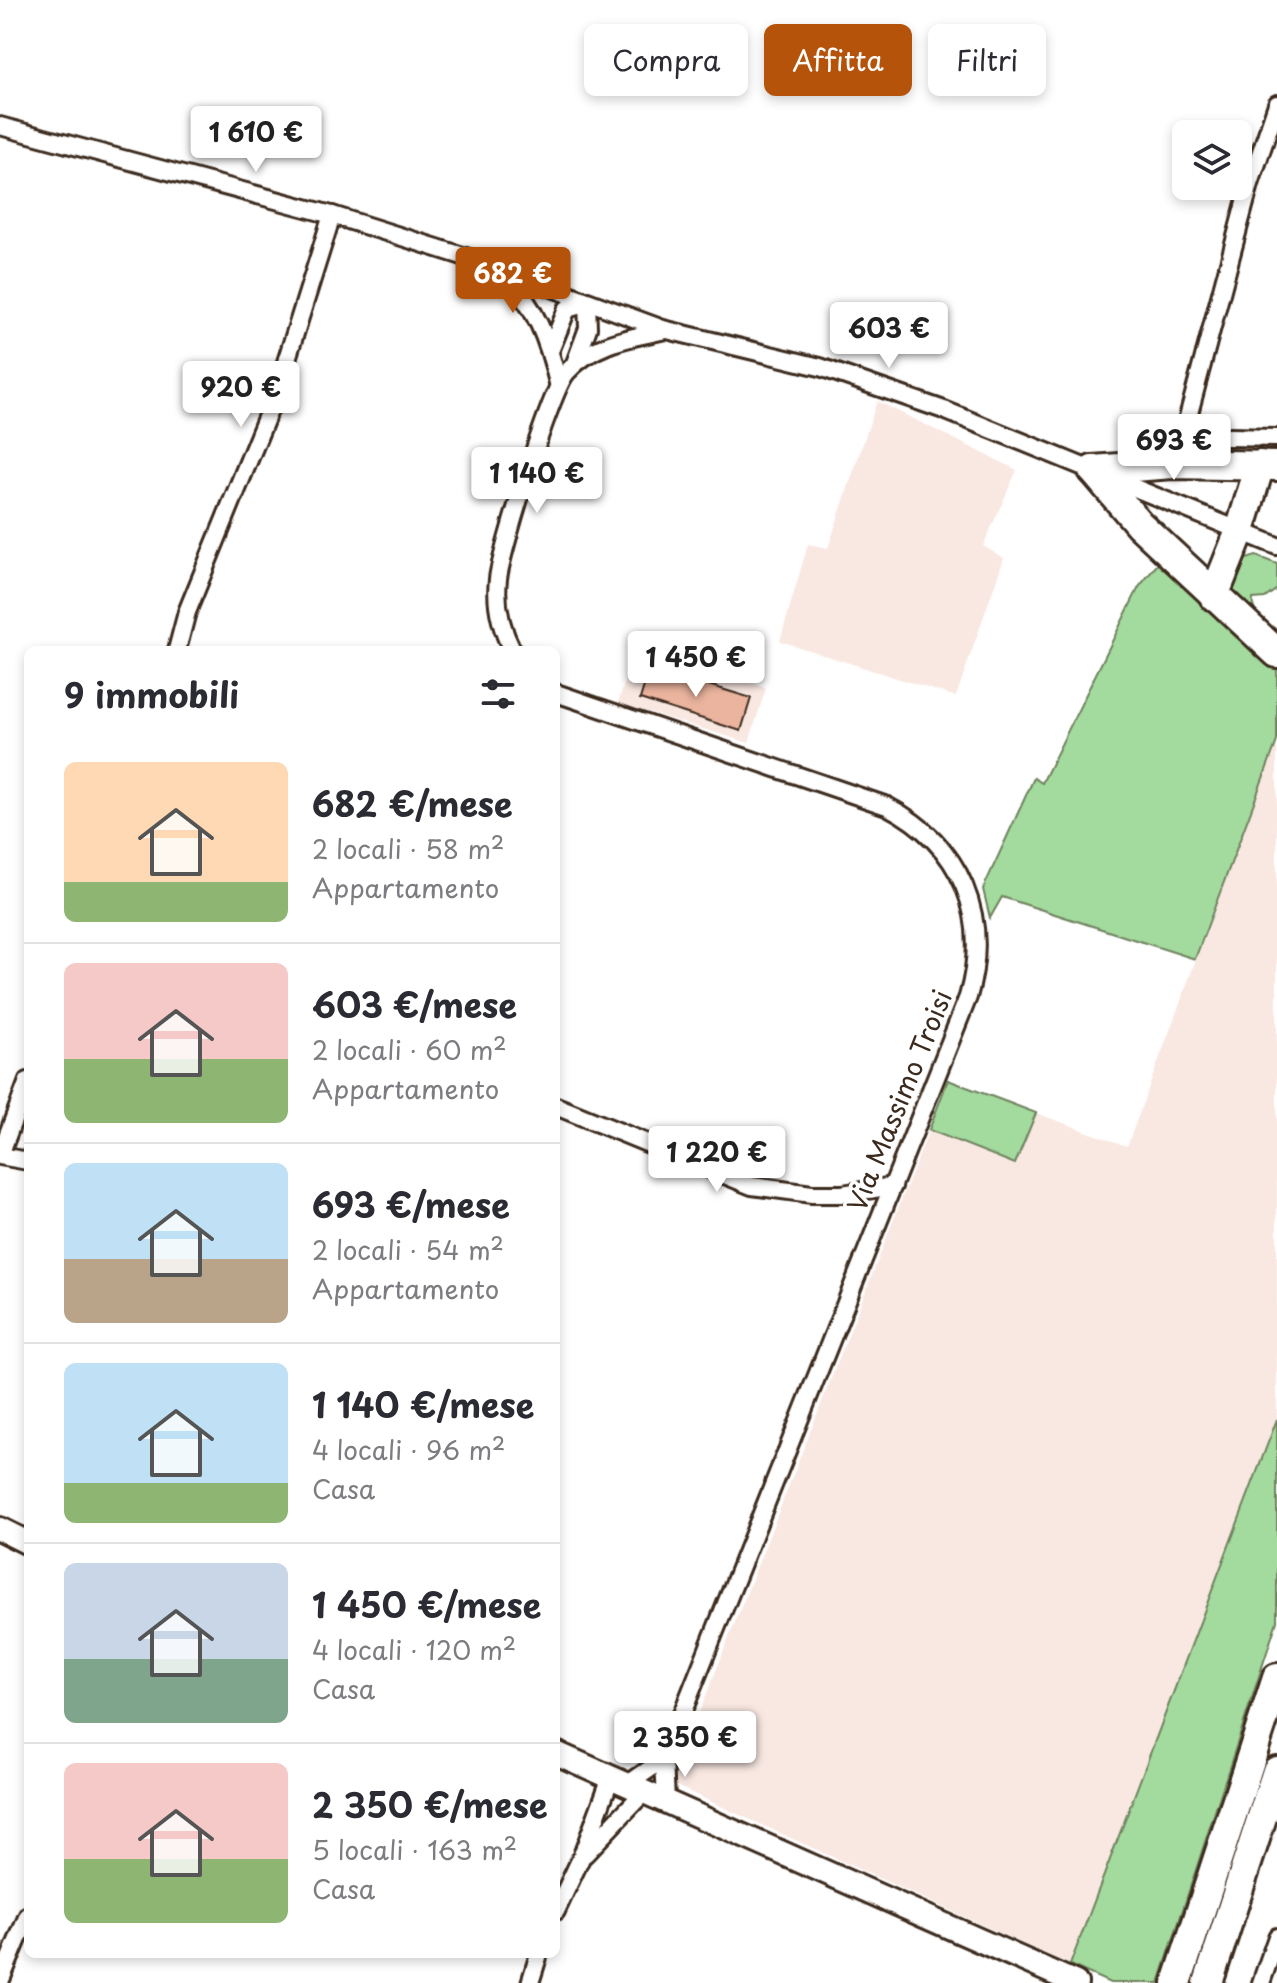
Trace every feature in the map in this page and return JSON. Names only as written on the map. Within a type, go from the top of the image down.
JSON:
[{"type":"highway","points":[[1093,470],[1173,464],[1268,466],[1214,596]]},
{"type":"highway","points":[[1093,470],[1139,524],[1277,653]]},
{"type":"highway","points":[[1177,1983],[1277,1678]]},
{"type":"highway","points":[[1208,1983],[1277,1771]]},
{"type":"main road","points":[[0,1529],[24,1541]]},
{"type":"main road","points":[[560,1755],[1076,1983]]},
{"type":"street","points":[[1173,464],[1250,184],[1277,104]]},
{"type":"street","points":[[0,126],[332,215],[497,268],[667,330],[820,367],[944,410],[1277,546]]},
{"type":"street","points":[[178,646],[187,612],[277,391],[332,215]]},
{"type":"street","points":[[497,268],[525,295],[544,331],[558,383]]},
{"type":"street","points":[[550,351],[567,309],[587,303]]},
{"type":"street","points":[[575,364],[588,328],[587,303]]},
{"type":"street","points":[[510,646],[501,621],[498,580],[558,383],[575,364],[606,344],[667,330]]},
{"type":"street","points":[[1183,436],[1277,438]]},
{"type":"street","name":"Via Massimo Troisi","points":[[560,694],[887,806],[910,818],[945,852],[969,897],[977,947],[975,973],[960,1021],[664,1759],[666,1801]]},
{"type":"street","points":[[24,1092],[0,1155],[24,1160]]},
{"type":"street","points":[[560,1108],[752,1186],[812,1194],[842,1194],[893,1186]]},
{"type":"street","points":[[560,1903],[581,1858],[628,1784],[664,1759]]},
{"type":"street","points":[[581,1858],[628,1784]]},
{"type":"street","points":[[0,1982],[24,1925]]},
{"type":"street","points":[[1261,1983],[1277,1937]]},
{"type":"street","points":[[530,1983],[538,1958]]},
{"type":"shaded area","points":[[877,401],[1017,470],[983,546],[1004,558],[956,697],[780,641],[808,544],[828,548]]},
{"type":"shaded area","points":[[636,647],[766,688],[749,743],[618,703]]},
{"type":"shaded area","points":[[1277,741],[1277,1419],[1070,1965],[674,1785],[674,1777],[929,1130],[1015,1164],[1036,1113],[1127,1146]]},
{"type":"green space","points":[[1256,556],[1277,564],[1277,589],[1265,598],[1253,599],[1253,604],[1260,617],[1277,631],[1277,637],[1229,591],[1240,561]]},
{"type":"green space","points":[[1160,561],[1277,664],[1277,741],[1195,959],[1002,897],[990,918],[983,889],[1034,778],[1042,783],[1139,587]]},
{"type":"green space","points":[[948,1080],[1036,1113],[1015,1164],[929,1130]]},
{"type":"green space","points":[[1277,1419],[1277,1621],[1159,1983],[1110,1983],[1070,1965]]},
{"type":"building","points":[[650,667],[751,698],[741,731],[640,699]]}]
